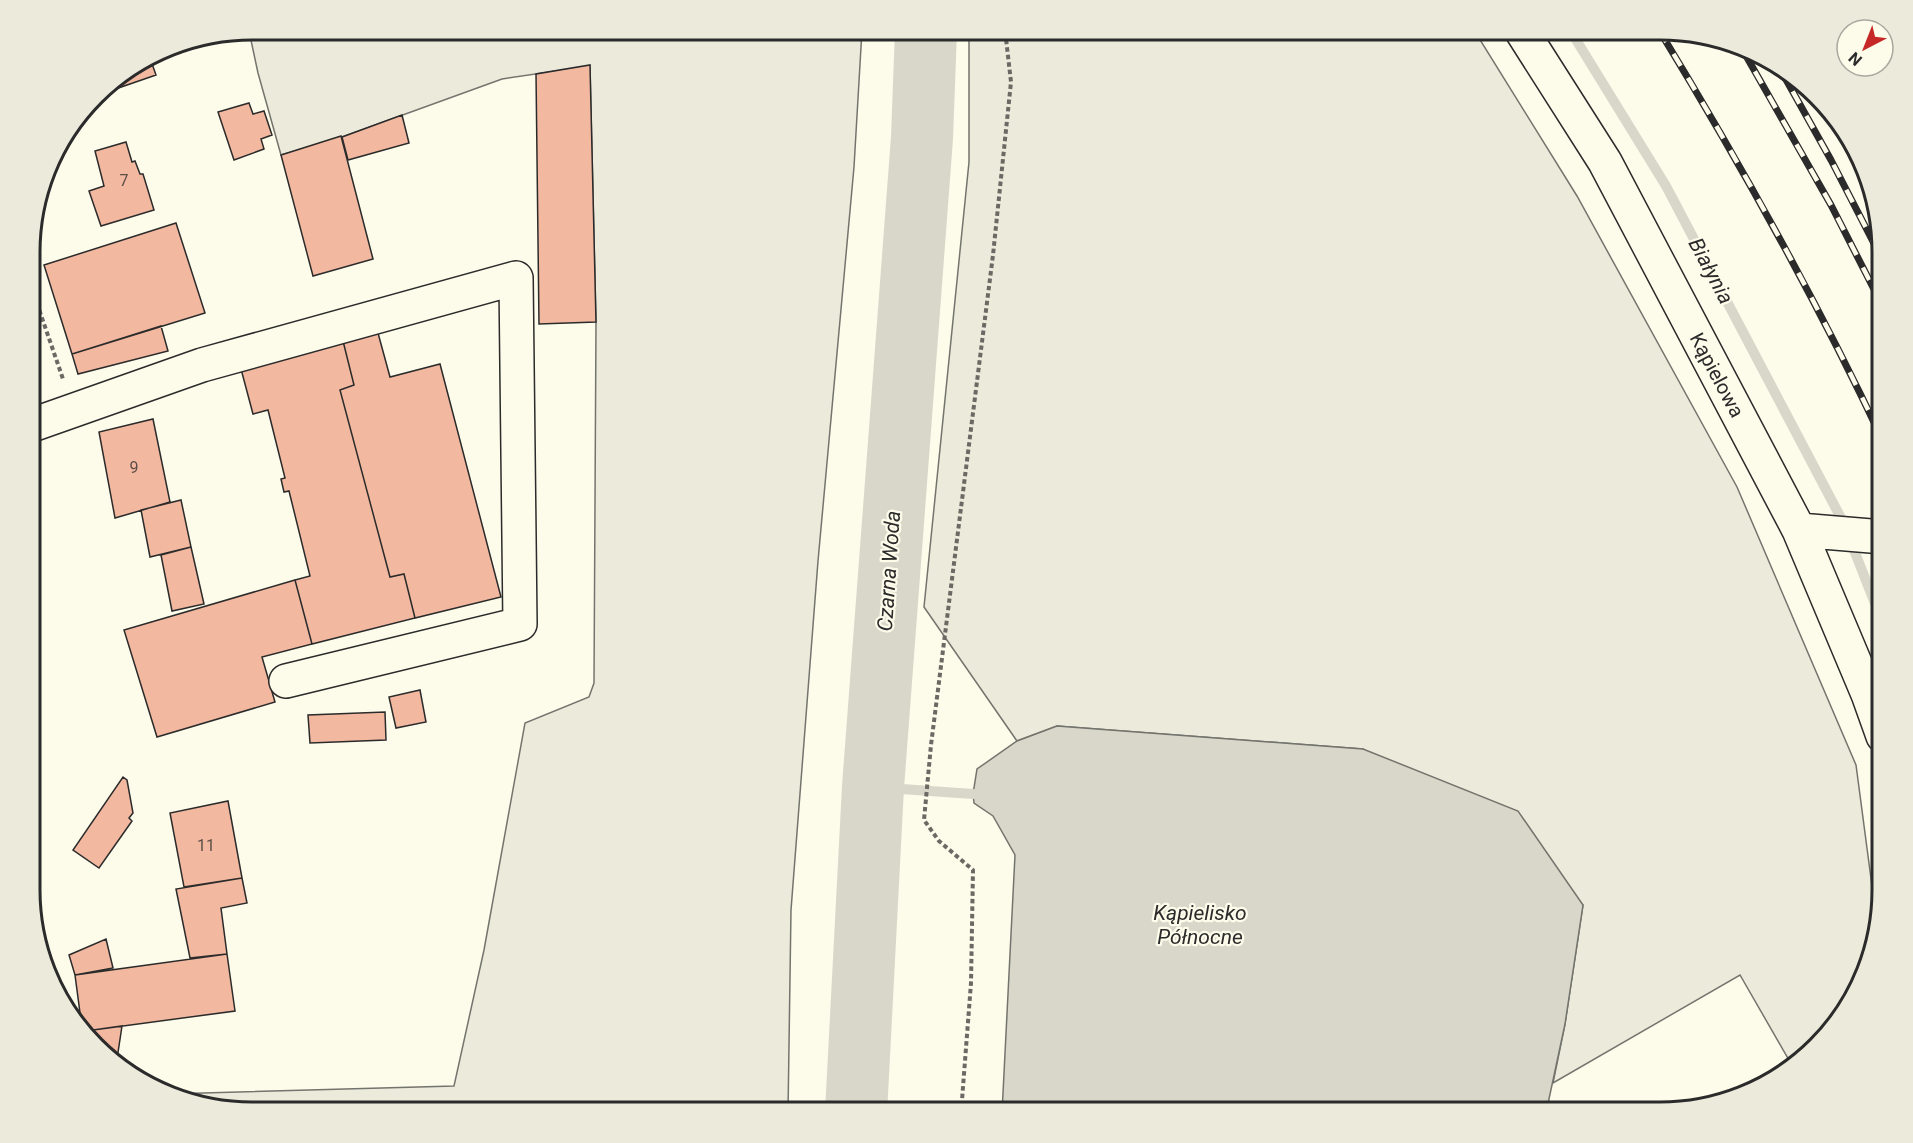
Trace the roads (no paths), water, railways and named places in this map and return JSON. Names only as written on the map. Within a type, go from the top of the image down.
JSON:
[{"type":"street","name":"Kąpielowa","points":[[1527,40],[1605,162],[1799,530],[1872,706]]},
{"type":"street","points":[[40,422],[202,365],[516,278],[520,624],[286,681]]},
{"type":"street","points":[[1799,530],[1872,536]]},
{"type":"water","name":"Kąpielisko Północne","points":[[1057,726],[1363,749],[1518,811],[1583,905],[1565,1024],[1548,1102],[1003,1102],[1015,855],[993,816],[974,803],[973,794],[977,769],[1017,741]]},
{"type":"waterway","name":"Czarna Woda","points":[[857,1102],[873,787],[922,138],[926,40]]},
{"type":"waterway","name":"Białynia","points":[[1576,40],[1666,186],[1841,518]]},
{"type":"waterway","name":"Białynia","points":[[1854,550],[1872,596]]},
{"type":"waterway","points":[[873,787],[973,794]]},
{"type":"railway","points":[[1665,40],[1776,232],[1872,419]]},
{"type":"railway","points":[[1748,60],[1831,205],[1872,285]]},
{"type":"railway","points":[[1788,83],[1872,240]]}]
